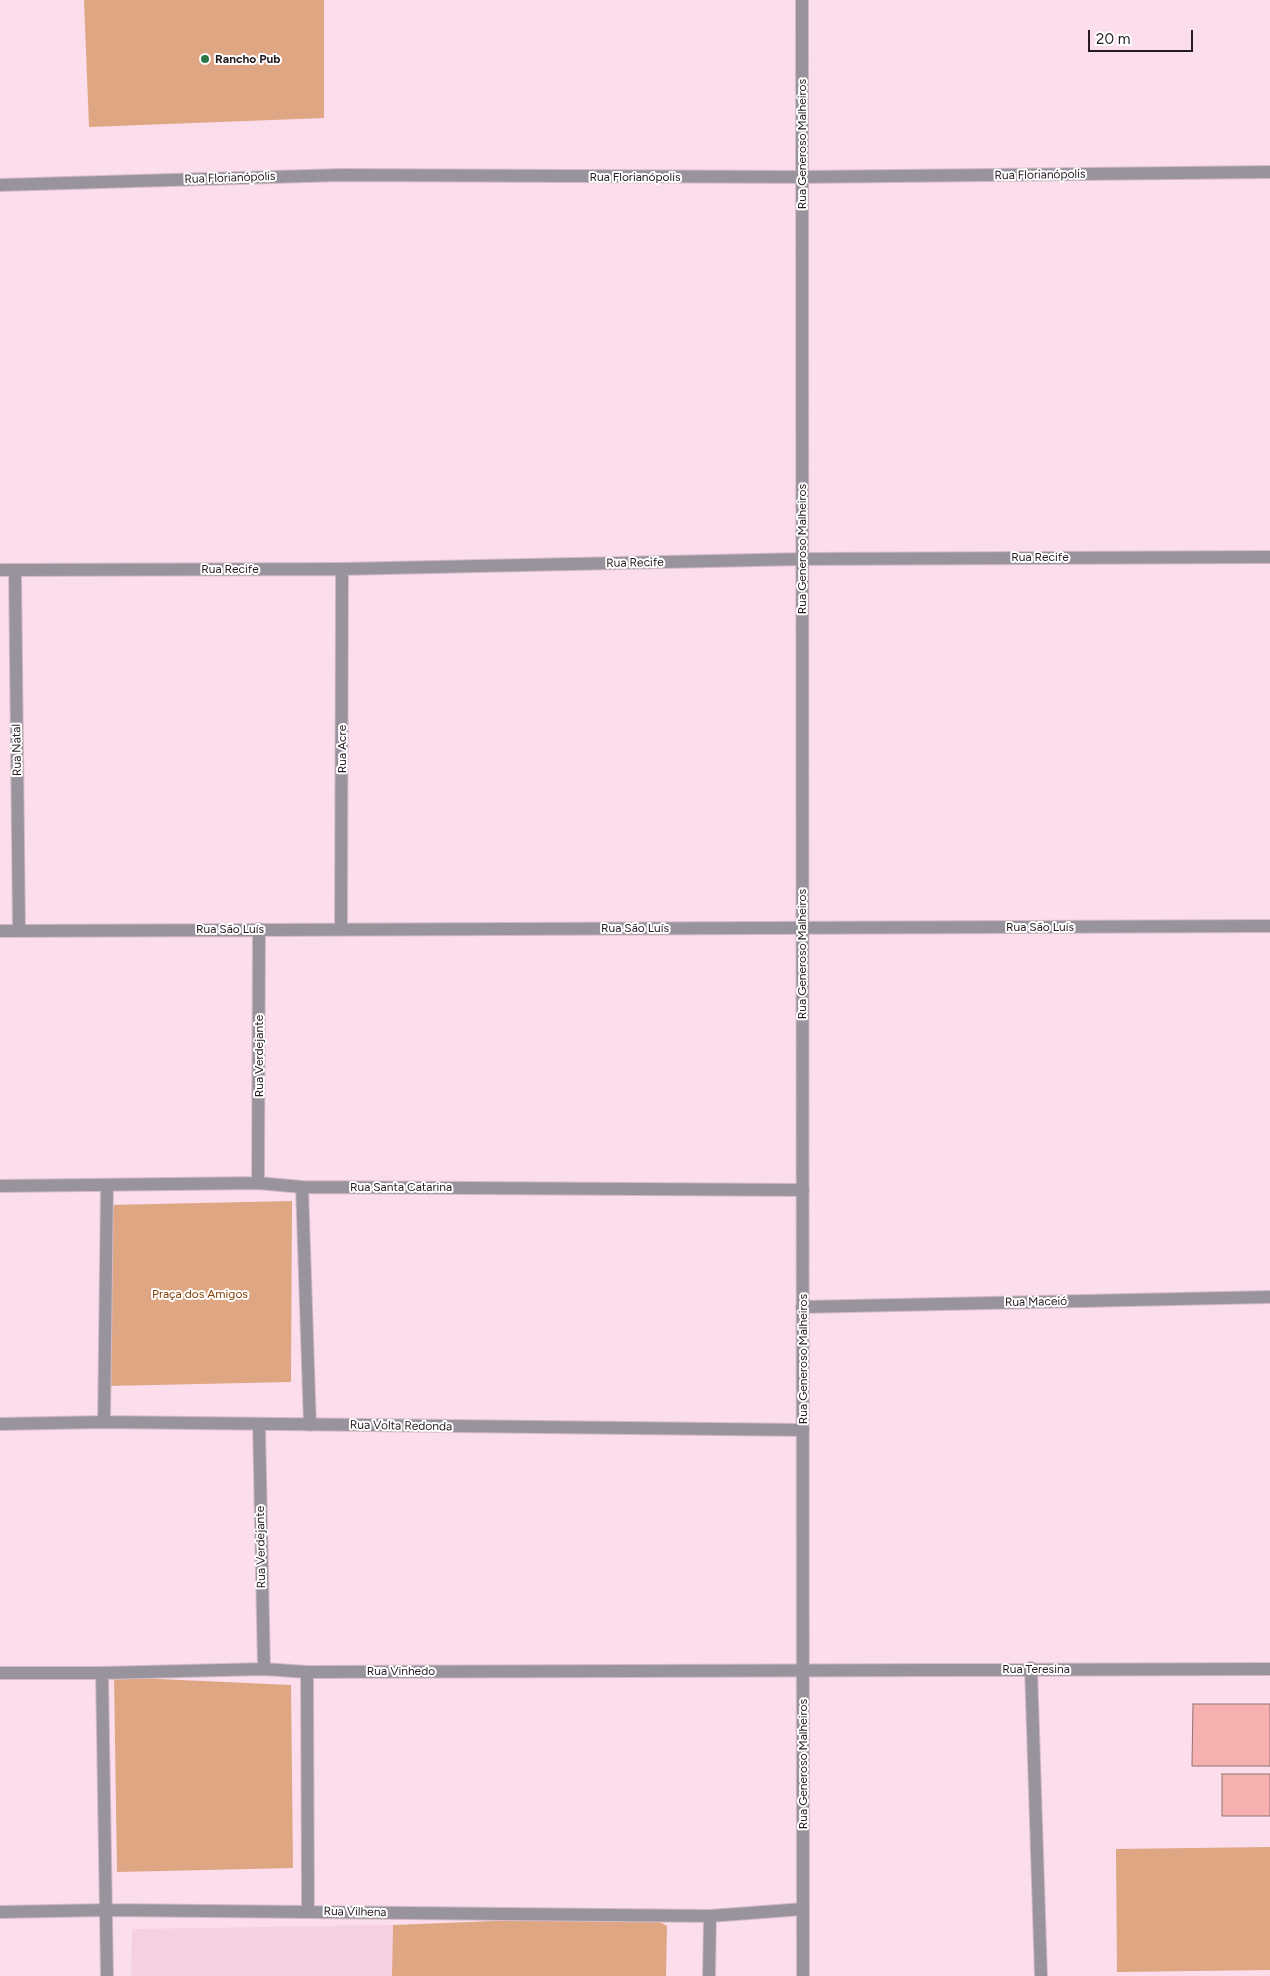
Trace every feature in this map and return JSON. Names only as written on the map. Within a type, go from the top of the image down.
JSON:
[{"type":"street","name":"Rua Generoso Malheiros","points":[[802,0],[803,1976]]},
{"type":"street","name":"Rua Florianópolis","points":[[0,185],[341,175],[802,178],[1270,172]]},
{"type":"street","name":"Rua Recife","points":[[0,570],[342,569],[802,559],[1270,557]]},
{"type":"street","name":"Rua Acre","points":[[341,929],[342,569]]},
{"type":"street","name":"Rua Natal","points":[[15,570],[19,930]]},
{"type":"street","name":"Rua São Luís","points":[[0,931],[1270,926]]},
{"type":"street","name":"Rua Verdejante","points":[[258,1183],[259,929]]},
{"type":"street","name":"Rua Santa Catarina","points":[[0,1186],[258,1183],[302,1186],[803,1190]]},
{"type":"street","points":[[104,1422],[107,1186]]},
{"type":"street","points":[[302,1186],[310,1425]]},
{"type":"street","name":"Rua Maceió","points":[[802,1306],[1270,1297]]},
{"type":"street","name":"Rua Volta Redonda","points":[[0,1424],[104,1422],[803,1430]]},
{"type":"street","name":"Rua Verdejante","points":[[258,1424],[264,1669]]},
{"type":"street","points":[[1031,1668],[1041,1976]]},
{"type":"street","name":"Rua Teresina","points":[[803,1670],[1031,1668],[1270,1669]]},
{"type":"street","name":"Rua Vinhedo","points":[[0,1673],[102,1673],[264,1669],[308,1672],[803,1670]]},
{"type":"street","points":[[308,1672],[308,1912]]},
{"type":"street","points":[[102,1673],[108,1976]]},
{"type":"street","points":[[709,1976],[710,1916],[803,1909]]},
{"type":"street","name":"Rua Vilhena","points":[[0,1912],[108,1910],[710,1916]]},
{"type":"shaded area","points":[[393,1925],[392,1976],[131,1976],[132,1929]]},
{"type":"green space","name":"Rancho Pub","points":[[84,0],[324,0],[324,118],[89,127]]},
{"type":"green space","name":"Praça dos Amigos","points":[[292,1201],[291,1382],[107,1386],[109,1205]]},
{"type":"green space","points":[[114,1677],[291,1685],[293,1868],[117,1872]]},
{"type":"green space","points":[[1270,1847],[1270,1970],[1117,1972],[1116,1849]]},
{"type":"green space","points":[[647,1915],[667,1926],[666,1976],[392,1976],[393,1925]]},
{"type":"building","points":[[1193,1704],[1270,1704],[1270,1766],[1192,1766]]},
{"type":"building","points":[[1222,1774],[1270,1774],[1270,1816],[1222,1816]]},
{"type":"place","name":"Rancho Pub","points":[[205,59]]}]
